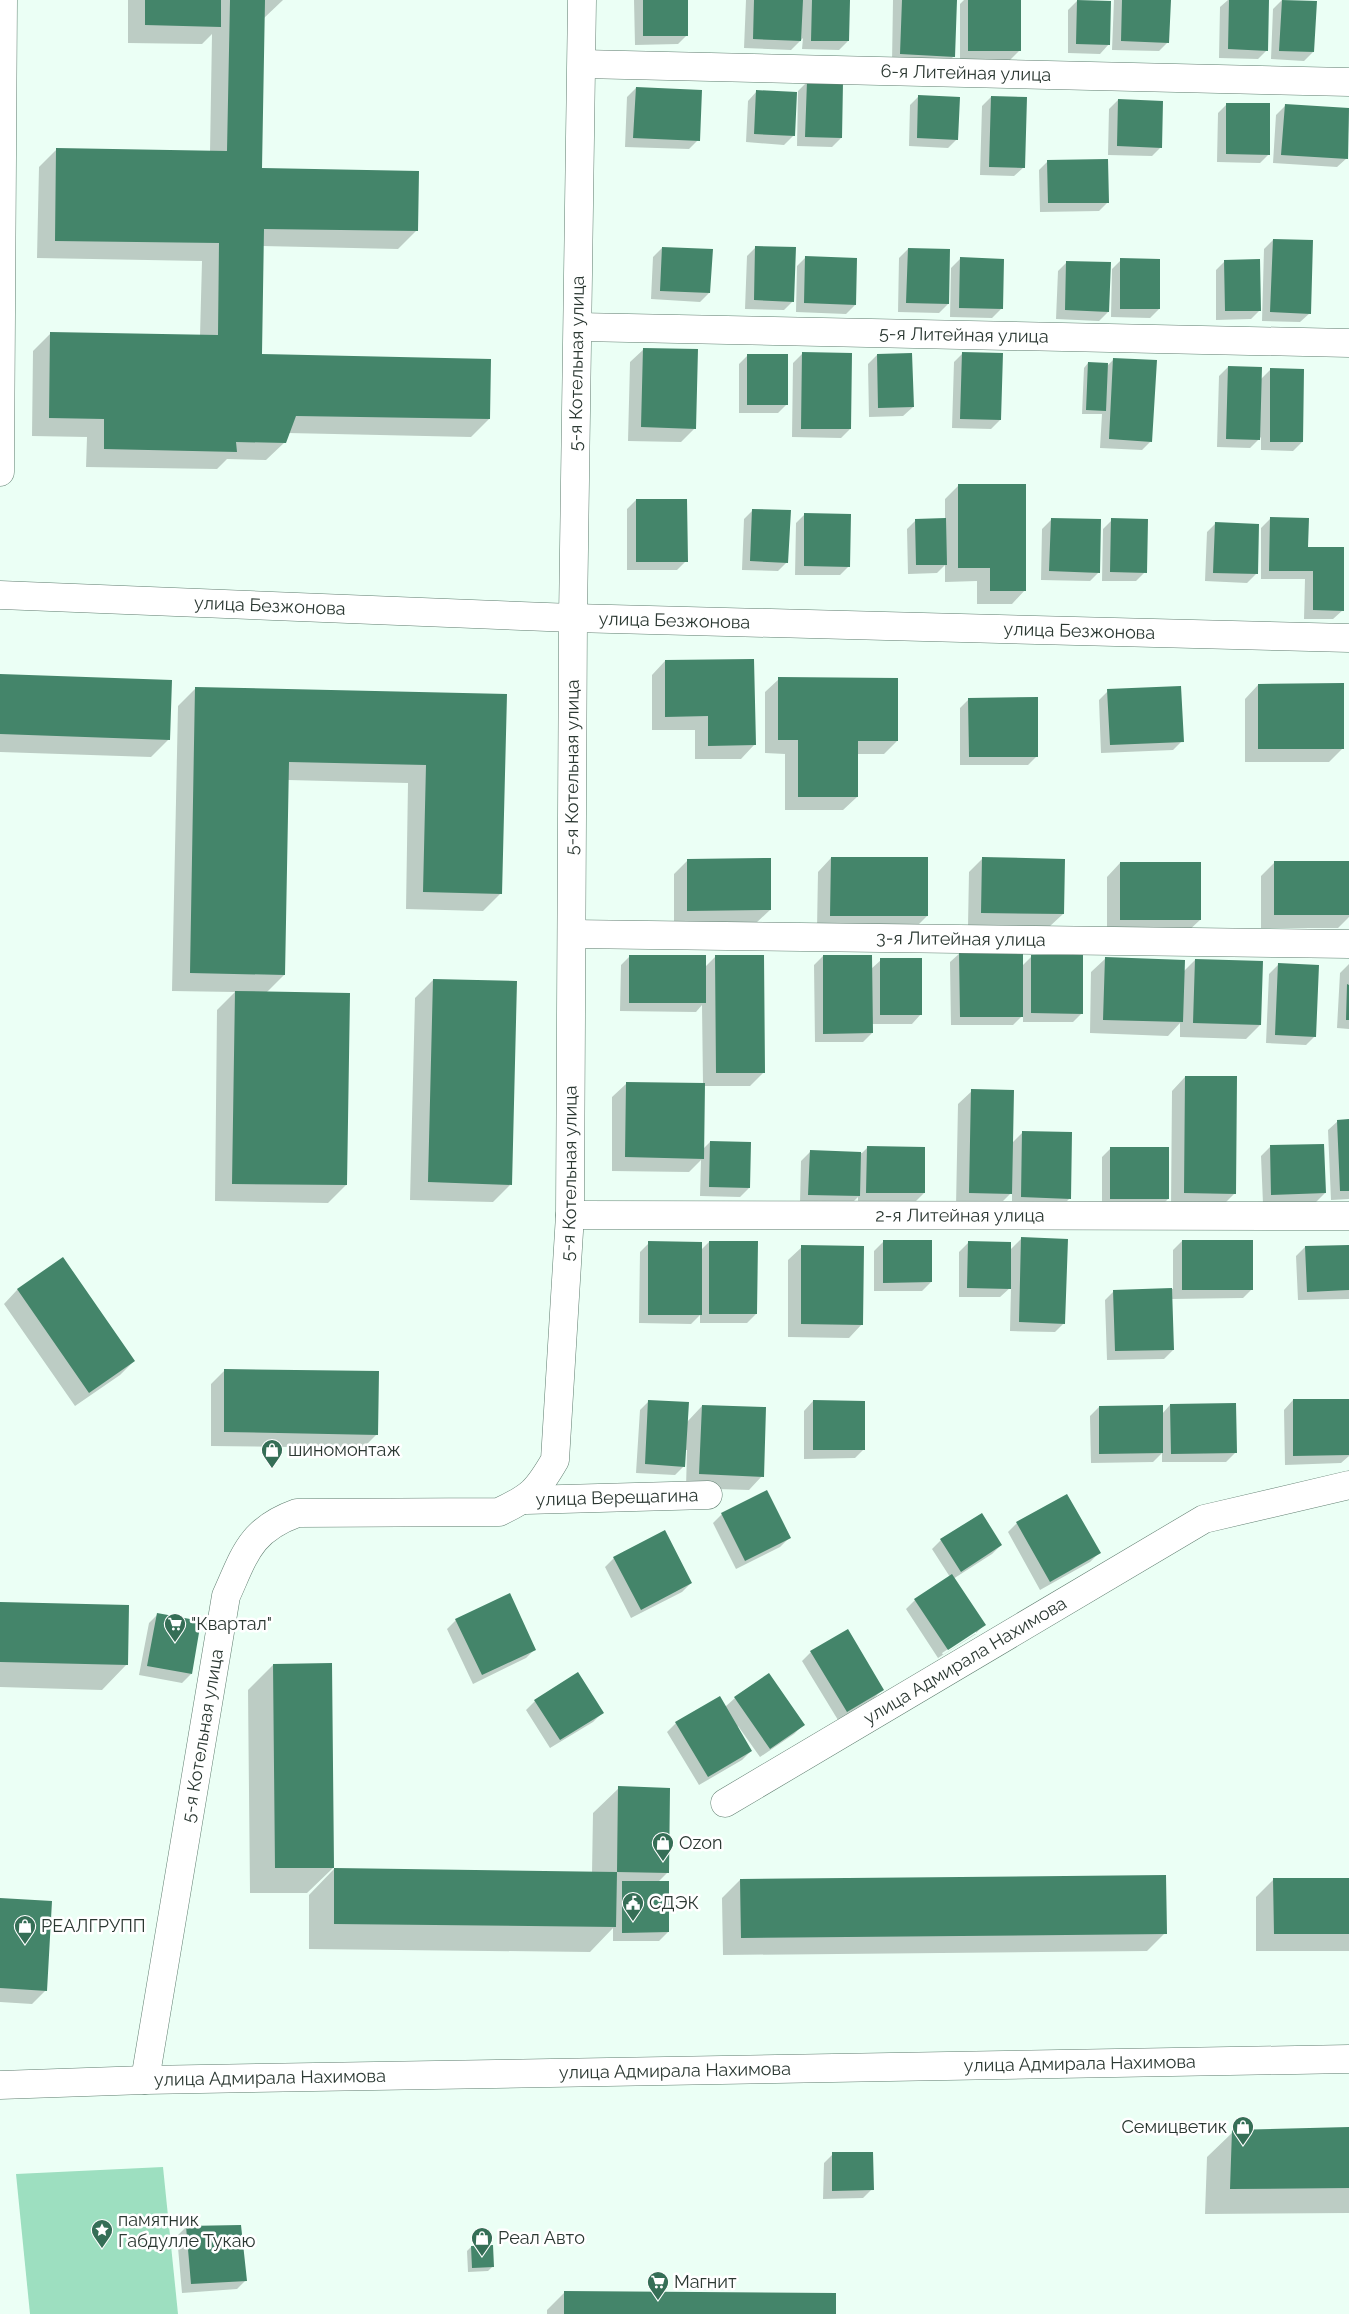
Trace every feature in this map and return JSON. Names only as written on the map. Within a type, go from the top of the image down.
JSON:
[{"type":"street","points":[[0,472],[3,0]]},
{"type":"street","name":"5-я Котельная улица","points":[[145,2080],[226,1596],[249,1545],[259,1534],[284,1518],[297,1513],[499,1512],[526,1500],[543,1481],[555,1460],[570,1215],[573,618],[582,0]]},
{"type":"street","name":"6-я Литейная улица","points":[[582,64],[1349,82]]},
{"type":"street","name":"5-я Литейная улица","points":[[578,327],[1349,342]]},
{"type":"street","name":"улица Безжонова","points":[[0,595],[573,618],[1349,638]]},
{"type":"street","name":"3-я Литейная улица","points":[[572,934],[1349,944]]},
{"type":"street","name":"2-я Литейная улица","points":[[570,1215],[1349,1216]]},
{"type":"street","name":"улица Адмирала Нахимова","points":[[725,1803],[1204,1519],[1349,1485]]},
{"type":"street","name":"улица Верещагина","points":[[526,1500],[708,1495]]},
{"type":"street","name":"улица Адмирала Нахимова","points":[[0,2085],[145,2080],[1349,2059]]},
{"type":"green space","points":[[163,2167],[178,2314],[30,2314],[16,2174]]},
{"type":"building","points":[[145,0],[221,0],[221,27],[145,25]]},
{"type":"building","points":[[230,0],[265,0],[262,168],[419,171],[418,231],[264,229],[262,354],[491,359],[490,419],[296,416],[286,443],[236,442],[237,452],[104,449],[104,419],[49,418],[50,332],[218,335],[219,243],[55,241],[56,148],[227,151]]},
{"type":"building","points":[[643,0],[688,0],[688,36],[643,36]]},
{"type":"building","points":[[754,0],[803,0],[801,41],[753,39]]},
{"type":"building","points":[[812,0],[850,0],[849,41],[811,41]]},
{"type":"building","points":[[902,0],[957,0],[955,57],[900,54]]},
{"type":"building","points":[[968,0],[1021,0],[1021,51],[968,51]]},
{"type":"building","points":[[1077,0],[1111,1],[1110,45],[1076,44]]},
{"type":"building","points":[[1122,0],[1171,0],[1169,43],[1121,41]]},
{"type":"building","points":[[1229,0],[1269,0],[1268,51],[1228,49]]},
{"type":"building","points":[[1282,0],[1317,1],[1314,52],[1279,51]]},
{"type":"building","points":[[807,81],[843,82],[842,138],[805,137]]},
{"type":"building","points":[[636,87],[702,90],[700,141],[633,138]]},
{"type":"building","points":[[756,90],[797,92],[795,136],[754,134]]},
{"type":"building","points":[[918,95],[960,97],[958,140],[917,138]]},
{"type":"building","points":[[991,96],[1027,97],[1025,168],[989,167]]},
{"type":"building","points":[[1118,99],[1163,101],[1162,148],[1117,146]]},
{"type":"building","points":[[1226,103],[1270,103],[1270,155],[1226,154]]},
{"type":"building","points":[[1285,104],[1349,108],[1348,159],[1281,155]]},
{"type":"building","points":[[1108,159],[1109,203],[1048,203],[1047,160]]},
{"type":"building","points":[[1273,239],[1313,240],[1311,314],[1270,312]]},
{"type":"building","points":[[755,246],[796,247],[794,302],[754,300]]},
{"type":"building","points":[[662,247],[713,249],[710,293],[660,291]]},
{"type":"building","points":[[908,248],[950,249],[949,304],[906,303]]},
{"type":"building","points":[[805,256],[857,258],[856,305],[804,303]]},
{"type":"building","points":[[960,257],[1004,259],[1003,309],[959,308]]},
{"type":"building","points":[[1120,258],[1160,259],[1160,309],[1120,309]]},
{"type":"building","points":[[1260,259],[1261,311],[1225,311],[1224,260]]},
{"type":"building","points":[[1066,261],[1111,262],[1109,312],[1065,310]]},
{"type":"building","points":[[643,348],[698,349],[696,429],[641,427]]},
{"type":"building","points":[[802,352],[852,353],[851,429],[801,429]]},
{"type":"building","points":[[962,352],[1003,353],[1001,420],[960,419]]},
{"type":"building","points":[[912,353],[914,407],[878,408],[877,354]]},
{"type":"building","points":[[747,354],[788,354],[788,405],[747,405]]},
{"type":"building","points":[[1113,358],[1157,360],[1152,442],[1109,439]]},
{"type":"building","points":[[1088,362],[1108,363],[1106,411],[1086,410]]},
{"type":"building","points":[[1228,366],[1262,367],[1260,440],[1226,439]]},
{"type":"building","points":[[1270,368],[1304,369],[1303,442],[1270,442]]},
{"type":"building","points":[[958,484],[1026,484],[1026,591],[990,591],[990,568],[958,568]]},
{"type":"building","points":[[636,499],[687,499],[688,562],[636,562]]},
{"type":"building","points":[[752,509],[791,510],[788,563],[750,561]]},
{"type":"building","points":[[804,513],[851,514],[850,567],[804,566]]},
{"type":"building","points":[[1270,517],[1309,518],[1308,547],[1344,547],[1344,611],[1313,610],[1313,571],[1269,571]]},
{"type":"building","points":[[946,518],[947,565],[916,565],[915,519]]},
{"type":"building","points":[[1051,518],[1101,519],[1100,573],[1049,571]]},
{"type":"building","points":[[1111,518],[1148,519],[1147,573],[1110,572]]},
{"type":"building","points":[[1215,522],[1259,524],[1258,574],[1213,573]]},
{"type":"building","points":[[754,659],[756,745],[708,746],[708,716],[665,717],[665,660]]},
{"type":"building","points":[[0,674],[172,680],[170,740],[0,734]]},
{"type":"building","points":[[778,677],[898,678],[898,741],[858,741],[858,797],[798,797],[798,740],[778,740]]},
{"type":"building","points":[[1344,683],[1344,749],[1258,749],[1258,684]]},
{"type":"building","points":[[1181,686],[1184,742],[1110,745],[1107,689]]},
{"type":"building","points":[[195,687],[507,694],[502,894],[423,892],[426,765],[289,762],[285,975],[190,973]]},
{"type":"building","points":[[1038,697],[1038,757],[969,757],[968,698]]},
{"type":"building","points":[[831,857],[928,857],[928,916],[830,916]]},
{"type":"building","points":[[982,857],[1065,859],[1064,914],[981,913]]},
{"type":"building","points":[[771,858],[771,910],[687,911],[687,859]]},
{"type":"building","points":[[1274,861],[1349,861],[1349,915],[1274,915]]},
{"type":"building","points":[[1120,862],[1201,862],[1201,920],[1120,920]]},
{"type":"building","points":[[959,952],[1023,952],[1023,1017],[960,1017]]},
{"type":"building","points":[[629,955],[706,955],[706,1003],[629,1003]]},
{"type":"building","points":[[715,955],[764,955],[765,1073],[716,1073]]},
{"type":"building","points":[[823,955],[872,955],[873,1033],[823,1034]]},
{"type":"building","points":[[1031,955],[1083,955],[1083,1014],[1031,1013]]},
{"type":"building","points":[[1105,957],[1185,960],[1183,1022],[1103,1020]]},
{"type":"building","points":[[880,958],[922,958],[922,1015],[880,1015]]},
{"type":"building","points":[[1195,959],[1263,961],[1261,1025],[1193,1023]]},
{"type":"building","points":[[1278,963],[1319,965],[1316,1037],[1275,1035]]},
{"type":"building","points":[[433,979],[517,981],[512,1185],[428,1182]]},
{"type":"building","points":[[1347,984],[1349,985],[1349,1020],[1346,1020]]},
{"type":"building","points":[[235,991],[350,993],[347,1185],[232,1184]]},
{"type":"building","points":[[1185,1076],[1237,1076],[1236,1194],[1184,1193]]},
{"type":"building","points":[[626,1082],[705,1083],[704,1159],[625,1157]]},
{"type":"building","points":[[971,1089],[1014,1090],[1012,1194],[969,1193]]},
{"type":"building","points":[[1349,1119],[1349,1191],[1340,1191],[1337,1120]]},
{"type":"building","points":[[1022,1131],[1072,1132],[1071,1199],[1021,1197]]},
{"type":"building","points":[[710,1141],[751,1142],[750,1188],[709,1187]]},
{"type":"building","points":[[1324,1144],[1326,1193],[1271,1195],[1270,1145]]},
{"type":"building","points":[[867,1146],[925,1147],[925,1193],[866,1193]]},
{"type":"building","points":[[1110,1147],[1169,1147],[1169,1199],[1110,1199]]},
{"type":"building","points":[[810,1150],[861,1152],[860,1196],[808,1195]]},
{"type":"building","points":[[1021,1237],[1068,1239],[1065,1324],[1019,1322]]},
{"type":"building","points":[[883,1240],[932,1240],[932,1282],[883,1283]]},
{"type":"building","points":[[1182,1240],[1253,1240],[1253,1290],[1182,1290]]},
{"type":"building","points":[[648,1241],[702,1242],[702,1315],[648,1315]]},
{"type":"building","points":[[709,1241],[758,1241],[757,1314],[709,1314]]},
{"type":"building","points":[[968,1241],[1011,1242],[1011,1289],[967,1288]]},
{"type":"building","points":[[801,1245],[864,1246],[863,1325],[801,1324]]},
{"type":"building","points":[[1349,1245],[1349,1290],[1307,1292],[1305,1246]]},
{"type":"building","points":[[63,1257],[135,1361],[89,1393],[17,1289]]},
{"type":"building","points":[[1172,1288],[1174,1350],[1115,1351],[1113,1290]]},
{"type":"building","points":[[224,1369],[379,1371],[378,1435],[224,1432]]},
{"type":"building","points":[[1293,1399],[1349,1399],[1349,1455],[1293,1456]]},
{"type":"building","points":[[648,1400],[689,1402],[685,1467],[645,1464]]},
{"type":"building","points":[[813,1400],[865,1401],[865,1450],[813,1450]]},
{"type":"building","points":[[1236,1403],[1237,1453],[1171,1454],[1170,1404]]},
{"type":"building","points":[[702,1405],[766,1407],[764,1477],[699,1474]]},
{"type":"building","points":[[1163,1405],[1163,1453],[1099,1454],[1099,1406]]},
{"type":"building","points":[[767,1490],[791,1538],[745,1561],[721,1513]]},
{"type":"building","points":[[1067,1494],[1101,1553],[1050,1582],[1016,1522]]},
{"type":"building","points":[[982,1513],[1002,1545],[961,1572],[940,1539]]},
{"type":"building","points":[[665,1530],[692,1583],[641,1610],[613,1557]]},
{"type":"building","points":[[952,1574],[986,1625],[948,1650],[914,1599]]},
{"type":"building","points":[[510,1593],[536,1650],[482,1675],[455,1619]]},
{"type":"building","points":[[0,1602],[129,1605],[128,1665],[0,1662]]},
{"type":"building","name":"\"Квартал\"","points":[[157,1613],[201,1621],[192,1674],[147,1666]]},
{"type":"building","points":[[848,1629],[884,1690],[847,1712],[810,1651]]},
{"type":"building","points":[[332,1663],[334,1868],[275,1868],[273,1664]]},
{"type":"building","points":[[578,1672],[604,1713],[560,1740],[534,1700]]},
{"type":"building","points":[[769,1673],[805,1725],[770,1749],[734,1697]]},
{"type":"building","points":[[720,1696],[752,1751],[708,1777],[675,1722]]},
{"type":"building","points":[[618,1786],[670,1788],[669,1873],[617,1872]]},
{"type":"building","points":[[334,1868],[617,1872],[616,1927],[334,1924]]},
{"type":"building","points":[[1166,1875],[1167,1934],[741,1938],[740,1879]]},
{"type":"building","points":[[1273,1878],[1349,1878],[1349,1934],[1274,1934]]},
{"type":"building","points":[[622,1881],[669,1881],[669,1932],[622,1933]]},
{"type":"building","name":"РЕАЛГРУПП","points":[[0,1898],[52,1901],[47,1991],[0,1988]]},
{"type":"building","points":[[1349,2127],[1349,2188],[1230,2189],[1232,2130]]},
{"type":"building","points":[[832,2152],[873,2152],[874,2190],[832,2191]]},
{"type":"building","points":[[241,2225],[247,2281],[191,2284],[186,2226]]},
{"type":"building","name":"Реал Авто","points":[[493,2245],[494,2267],[472,2268],[471,2246]]},
{"type":"building","points":[[564,2291],[836,2293],[836,2314],[564,2314]]},
{"type":"place","name":"шиномонтаж","points":[[272,1469]]},
{"type":"place","name":"\"Квартал\"","points":[[175,1643]]},
{"type":"place","name":"Ozon","points":[[663,1862]]},
{"type":"place","name":"СДЭК","points":[[633,1922]]},
{"type":"place","name":"РЕАЛГРУПП","points":[[25,1945]]},
{"type":"place","name":"Семицветик","points":[[1243,2146]]},
{"type":"place","name":"памятник Габдулле Тукаю","points":[[102,2249]]},
{"type":"place","name":"Реал Авто","points":[[482,2257]]},
{"type":"place","name":"Магнит","points":[[658,2301]]}]
